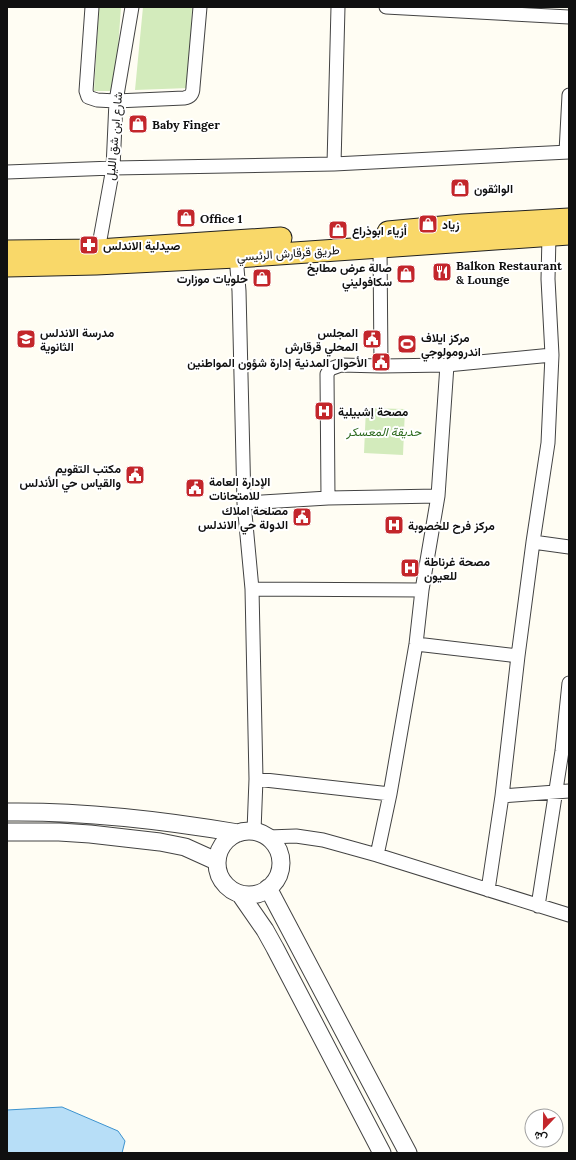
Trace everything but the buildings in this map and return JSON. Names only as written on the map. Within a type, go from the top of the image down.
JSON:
[{"type":"main road","name":"طريق قرقارش الرئيسي","points":[[7,266],[463,225],[569,219]]},
{"type":"main road","name":"طريق قرقارش الرئيسي","points":[[7,251],[97,257],[236,257],[268,253],[559,235]]},
{"type":"street","points":[[92,7],[86,91],[88,96],[97,100],[187,98],[191,94],[193,87],[200,7]]},
{"type":"street","name":"شارع ابن شق الليل","points":[[97,257],[113,168],[116,100],[132,7]]},
{"type":"street","points":[[334,164],[338,7]]},
{"type":"street","points":[[386,7],[569,17]]},
{"type":"street","points":[[7,172],[113,168],[334,164],[568,152],[569,94]]},
{"type":"street","points":[[488,890],[502,796],[533,542],[548,443],[552,356],[548,279],[559,235]]},
{"type":"street","points":[[380,247],[381,366]]},
{"type":"street","points":[[236,257],[239,291],[244,503],[252,589],[256,779],[261,834],[276,845],[280,855],[281,866],[279,875],[274,882],[260,893],[250,895],[240,894],[232,890],[222,881],[217,870],[216,861],[221,847],[225,841],[238,833],[246,831],[261,834],[309,838],[377,855],[569,915]]},
{"type":"street","points":[[328,498],[328,372],[330,369],[341,365],[447,365],[552,356]]},
{"type":"street","points":[[377,855],[390,794],[416,644],[422,590],[438,496],[447,365]]},
{"type":"street","points":[[244,503],[328,498],[438,496]]},
{"type":"street","points":[[533,542],[569,548]]},
{"type":"street","points":[[252,589],[422,590]]},
{"type":"street","points":[[416,644],[518,656]]},
{"type":"street","points":[[538,906],[556,791],[569,683]]},
{"type":"street","points":[[256,779],[390,794]]},
{"type":"street","points":[[502,796],[569,790]]},
{"type":"street","points":[[7,812],[88,814],[178,823],[238,833]]},
{"type":"street","points":[[7,832],[90,834],[166,842],[185,847],[216,861]]},
{"type":"street","points":[[268,888],[408,1153]]},
{"type":"street","points":[[240,894],[257,918],[275,948],[382,1153]]},
{"type":"green space","points":[[99,7],[121,7],[115,91],[94,91]]},
{"type":"green space","points":[[143,7],[192,7],[189,88],[135,90]]},
{"type":"green space","name":"حديقة المعسكر","points":[[366,408],[405,409],[403,455],[364,453]]},
{"type":"water","points":[[62,1107],[118,1131],[125,1141],[122,1153],[7,1153],[7,1110]]},
{"type":"place","name":"Baby Finger","points":[[138,124]]},
{"type":"place","name":"الواثقون","points":[[460,188]]},
{"type":"place","name":"Office 1","points":[[186,218]]},
{"type":"place","name":"زياد","points":[[428,224]]},
{"type":"place","name":"أزياء ابوذراع","points":[[338,230]]},
{"type":"place","name":"صيدلية الاندلس","points":[[89,245]]},
{"type":"place","name":"Balkon Restaurant & Lounge","points":[[442,272]]},
{"type":"place","name":"صالة عرض مطابخ سكافوليني","points":[[406,274]]},
{"type":"place","name":"حلويات موزارت","points":[[262,278]]},
{"type":"place","name":"مدرسة الاندلس الثانوية","points":[[26,339]]},
{"type":"place","name":"المجلس المحلي قرقارش","points":[[372,339]]},
{"type":"place","name":"مركز ايلاف اندرومولوجي","points":[[407,344]]},
{"type":"place","name":"الأحوال المدنية إدارة شؤون المواطنين","points":[[381,362]]},
{"type":"place","name":"مصحة إشبيلية","points":[[324,411]]},
{"type":"place","name":"مكتب التقويم والقياس حي الأندلس","points":[[135,475]]},
{"type":"place","name":"الإدارة العامة للامتحانات","points":[[195,488]]},
{"type":"place","name":"مصلحة املاك الدولة حي الاندلس","points":[[302,517]]},
{"type":"place","name":"مركز فرح للخصوبة","points":[[394,525]]},
{"type":"place","name":"مصحة غرناطة للعيون","points":[[410,568]]}]
